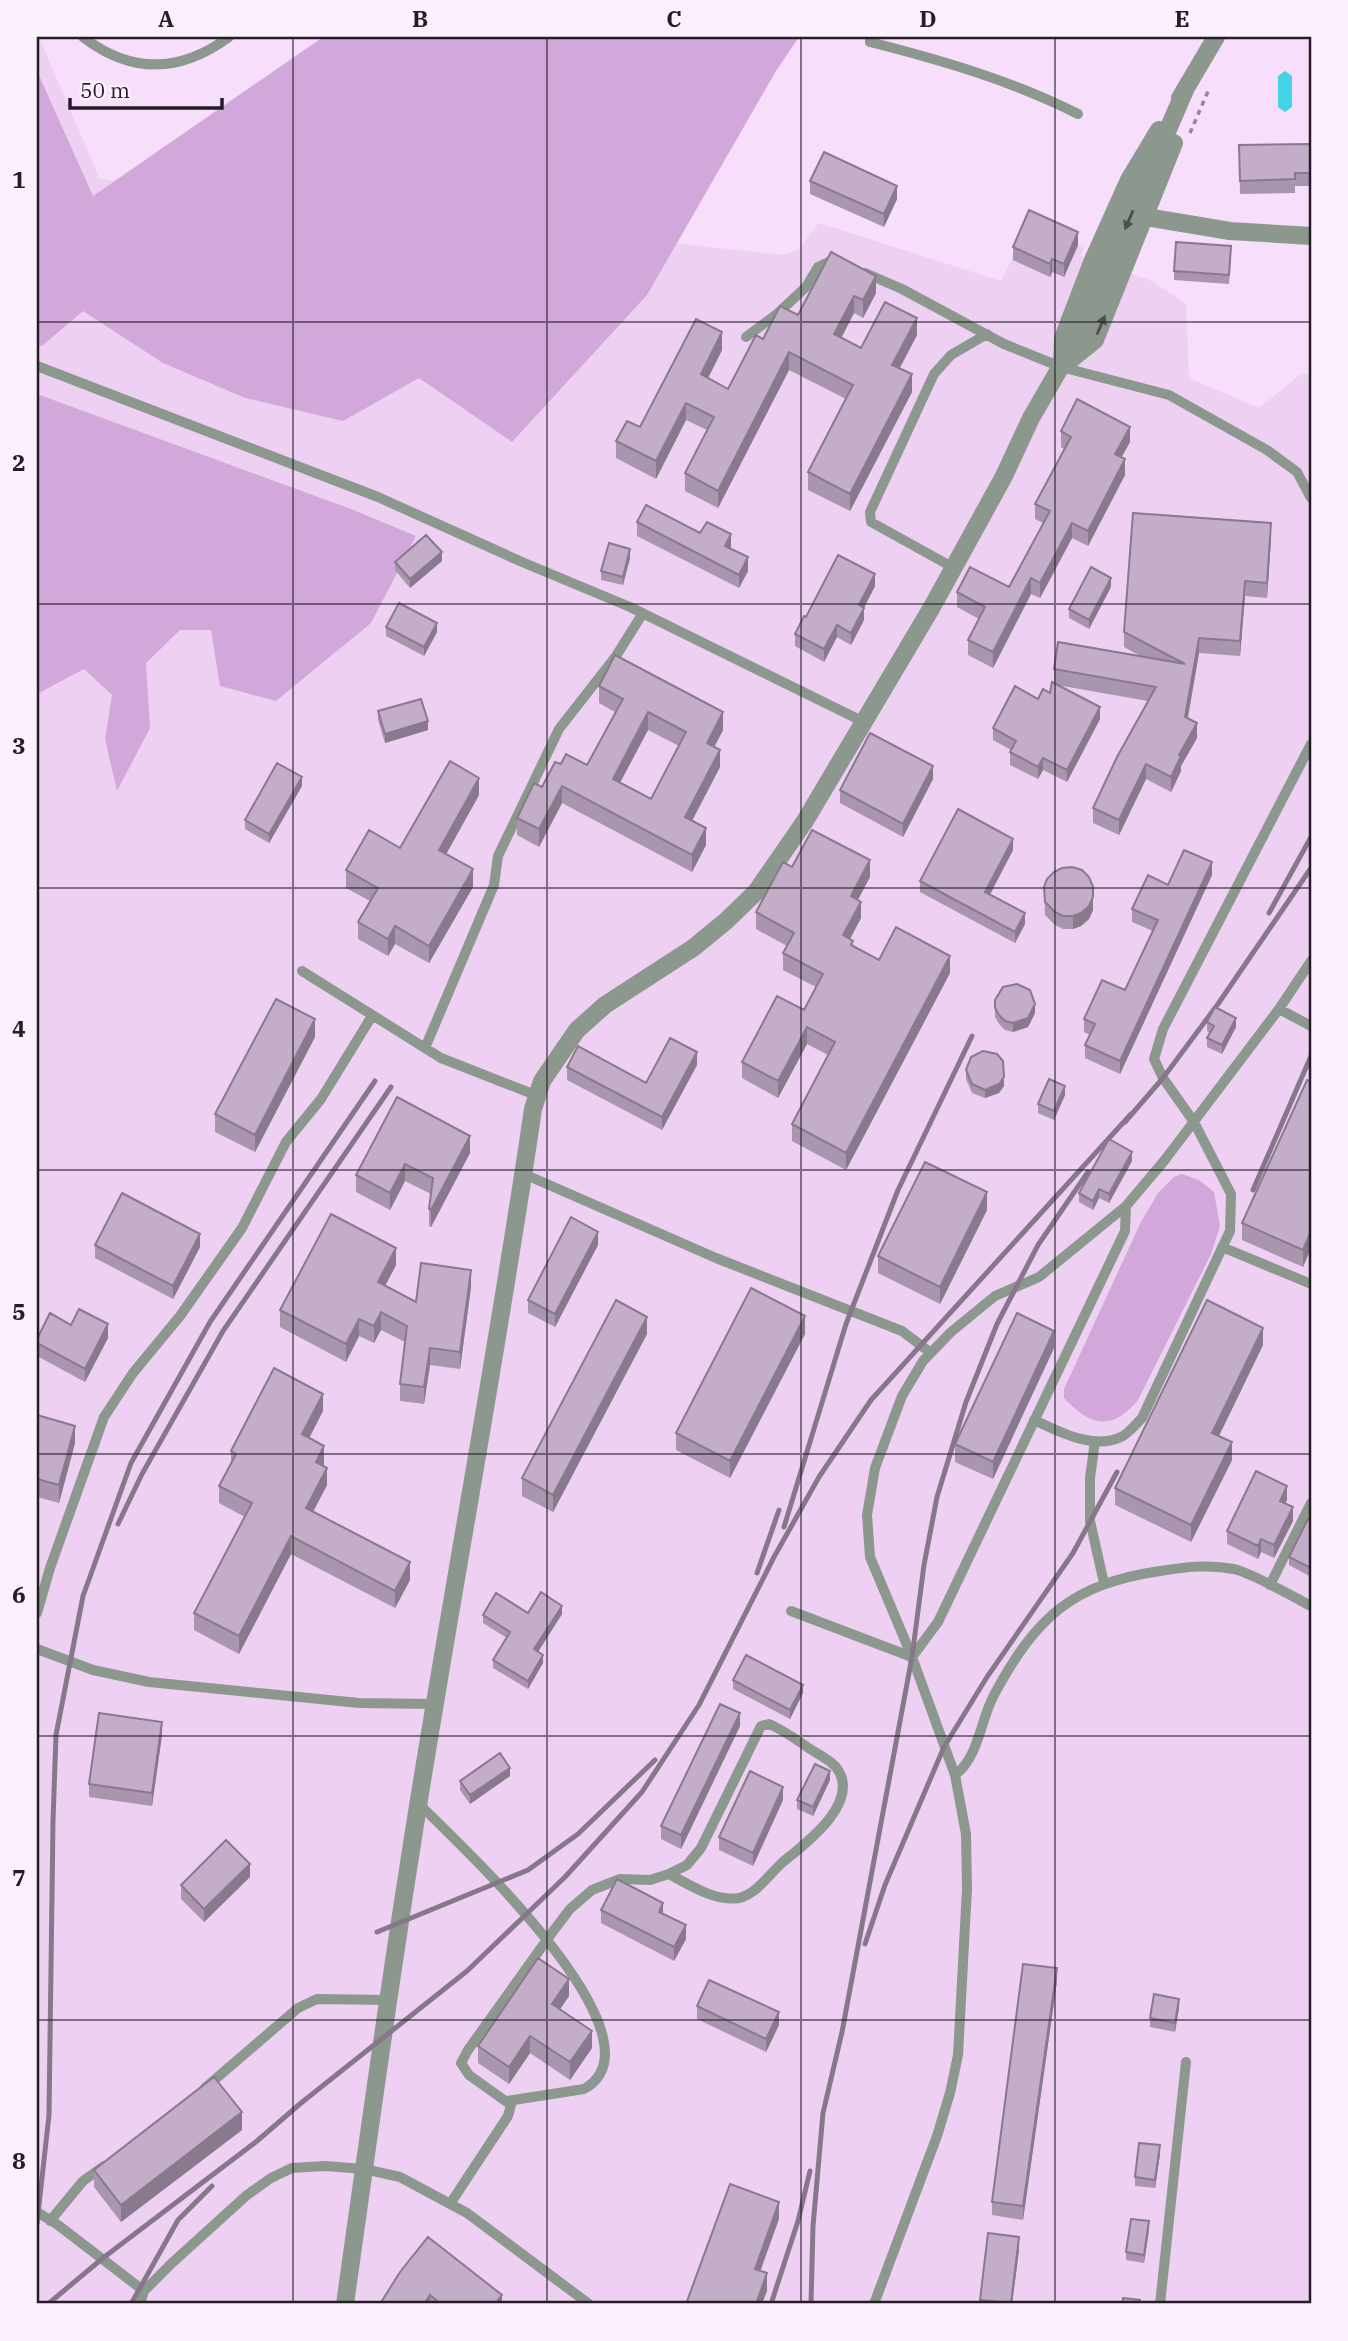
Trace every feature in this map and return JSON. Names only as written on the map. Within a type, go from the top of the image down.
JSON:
[{"type":"street","points":[[345,2304],[434,1704],[533,1109],[542,1081],[577,1030],[605,1005],[693,948],[726,921],[756,891],[805,821],[954,568],[1004,476],[1031,418],[1061,367],[1095,340],[1129,180],[1214,41]]},
{"type":"street","points":[[1061,367],[1063,338],[1109,266],[1146,217],[1214,41]]},
{"type":"street","points":[[1146,217],[1230,231],[1311,236]]},
{"type":"lane","points":[[83,37],[101,51],[125,61],[151,64],[185,61],[229,37]]},
{"type":"lane","points":[[870,37],[870,42],[929,57],[1044,96],[1078,114]]},
{"type":"lane","points":[[746,337],[806,288],[818,267],[833,260],[844,264]]},
{"type":"lane","points":[[856,269],[902,289],[987,334],[1061,367],[1169,395],[1267,450],[1308,483],[1311,498]]},
{"type":"lane","points":[[954,568],[871,522],[870,512],[934,374],[951,355],[987,334]]},
{"type":"lane","points":[[37,366],[334,478],[643,613],[864,722]]},
{"type":"lane","points":[[425,1048],[494,885],[498,856],[538,769],[559,729],[616,656],[643,613]]},
{"type":"lane","points":[[1034,1420],[1069,1436],[1095,1441],[1121,1437],[1142,1418],[1230,1231],[1231,1194],[1194,1122],[1163,1078],[1154,1059],[1163,1029],[1311,744]]},
{"type":"lane","points":[[874,2304],[937,2136],[950,2093],[958,2055],[967,1889],[966,1834],[955,1775],[912,1657],[870,1557],[867,1515],[875,1468],[902,1396],[923,1361],[951,1332],[995,1296],[1039,1277],[1126,1206],[1194,1122],[1279,1009],[1311,961]]},
{"type":"lane","points":[[302,971],[441,1058],[538,1096]]},
{"type":"lane","points":[[1279,1009],[1311,1027]]},
{"type":"lane","points":[[37,1613],[50,1568],[104,1417],[133,1373],[180,1316],[242,1228],[286,1142],[321,1099],[372,1016]]},
{"type":"lane","points":[[524,1174],[716,1258],[902,1331],[931,1353]]},
{"type":"lane","points":[[912,1657],[938,1622],[1125,1231],[1126,1206]]},
{"type":"lane","points":[[1222,1247],[1311,1284]]},
{"type":"lane","points":[[1095,1441],[1090,1478],[1090,1521],[1104,1583]]},
{"type":"lane","points":[[1269,1586],[1311,1503]]},
{"type":"lane","points":[[955,1775],[968,1762],[993,1697],[1021,1651],[1046,1620],[1065,1603],[1104,1583],[1192,1566],[1237,1570],[1311,1606]]},
{"type":"lane","points":[[791,1611],[912,1657]]},
{"type":"lane","points":[[37,1649],[93,1671],[149,1682],[359,1703],[434,1704]]},
{"type":"lane","points":[[450,2204],[508,2116],[511,2105],[469,2075],[461,2063],[570,1909],[592,1890],[620,1879],[650,1880],[687,1865],[701,1848],[761,1727],[769,1724],[782,1730],[835,1766],[842,1778],[843,1791],[831,1818],[742,1898],[724,1899],[669,1874]]},
{"type":"lane","points":[[419,1804],[498,1884],[547,1939],[587,1997],[606,2046],[604,2070],[594,2083],[584,2089],[507,2101]]},
{"type":"lane","points":[[194,2097],[298,2008],[317,1999],[388,2000]]},
{"type":"lane","points":[[1160,2304],[1186,2062]]},
{"type":"lane","points":[[50,2221],[83,2181],[114,2159]]},
{"type":"lane","points":[[140,2304],[144,2291],[247,2195],[271,2178],[292,2168],[325,2166],[364,2169],[400,2177],[467,2213],[589,2304]]},
{"type":"lane","points":[[37,2213],[144,2291]]},
{"type":"shaded area","points":[[37,37],[100,179],[783,255],[798,250],[819,223],[1001,281],[1029,224],[1084,248],[1081,256],[1152,281],[1186,304],[1189,378],[1259,408],[1302,373],[1311,375],[1311,2304],[37,2304]]},
{"type":"shaded area","points":[[323,37],[799,37],[776,71],[647,295],[512,442],[419,378],[343,421],[245,398],[163,363],[83,311],[42,346],[37,345],[37,71],[93,196]]},
{"type":"shaded area","points":[[37,394],[351,509],[416,536],[371,623],[276,701],[220,686],[211,630],[180,630],[146,663],[150,728],[117,791],[105,739],[112,695],[84,669],[37,694]]},
{"type":"shaded area","points":[[1182,1174],[1199,1180],[1214,1192],[1220,1226],[1211,1254],[1138,1400],[1119,1417],[1110,1421],[1092,1419],[1083,1415],[1064,1398],[1064,1389],[1141,1222],[1158,1193],[1174,1177]]},
{"type":"water","points":[[1285,71],[1292,76],[1292,107],[1285,112],[1278,107],[1278,76]]},
{"type":"building","points":[[1311,144],[1311,173],[1295,173],[1295,179],[1240,181],[1239,145]]},
{"type":"building","points":[[824,152],[897,186],[884,214],[810,181]]},
{"type":"building","points":[[1029,210],[1078,232],[1064,264],[1052,259],[1050,264],[1013,247]]},
{"type":"building","points":[[1176,242],[1231,246],[1229,275],[1174,271]]},
{"type":"building","points":[[831,252],[876,276],[863,300],[854,296],[834,334],[861,348],[885,302],[917,318],[892,365],[912,374],[850,494],[808,472],[853,385],[789,352],[718,491],[685,473],[714,417],[686,403],[656,461],[616,441],[627,421],[640,427],[696,319],[722,332],[701,374],[728,389],[756,335],[763,339],[780,306],[798,315]]},
{"type":"building","points":[[1077,399],[1130,427],[1115,454],[1125,459],[1088,531],[1072,523],[1040,583],[1031,578],[993,652],[968,640],[985,607],[957,592],[970,567],[1009,587],[1050,511],[1035,504],[1071,437],[1061,431]]},
{"type":"building","points":[[646,505],[700,533],[707,522],[731,534],[725,546],[748,557],[739,575],[637,522]]},
{"type":"building","points":[[1133,513],[1271,523],[1267,583],[1245,581],[1240,641],[1199,638],[1185,717],[1197,723],[1179,755],[1181,756],[1171,777],[1146,764],[1119,820],[1093,808],[1117,757],[1156,687],[1054,669],[1058,642],[1185,664],[1124,632]]},
{"type":"building","points":[[426,535],[442,552],[410,579],[395,562]]},
{"type":"building","points":[[609,543],[630,549],[623,577],[601,571]]},
{"type":"building","points":[[838,555],[875,574],[859,605],[864,608],[851,633],[837,625],[824,649],[795,634]]},
{"type":"building","points":[[1091,567],[1111,578],[1089,620],[1069,609]]},
{"type":"building","points":[[399,603],[437,623],[424,647],[386,627]]},
{"type":"building","points":[[615,655],[723,712],[707,743],[720,750],[685,817],[706,828],[692,855],[562,786],[539,829],[517,818],[534,783],[542,787],[555,762],[561,764],[566,754],[587,765],[623,699],[599,686]],"holes":[[[648,712],[686,732],[651,799],[613,779]]]},
{"type":"building","points":[[1052,682],[1100,707],[1067,770],[1043,758],[1038,767],[1010,752],[1016,741],[993,728],[1015,686],[1038,699],[1043,689],[1050,693]]},
{"type":"building","points":[[421,699],[428,721],[385,734],[378,711]]},
{"type":"building","points":[[870,733],[933,766],[903,824],[840,790]]},
{"type":"building","points":[[450,761],[479,778],[439,850],[473,869],[429,946],[395,926],[388,939],[358,922],[378,888],[346,870],[369,830],[400,848]]},
{"type":"building","points":[[277,763],[302,777],[269,834],[245,820]]},
{"type":"building","points":[[958,809],[1013,839],[985,892],[1025,913],[1015,932],[920,881]]},
{"type":"building","points":[[812,830],[870,860],[851,896],[861,902],[843,935],[853,941],[851,945],[879,960],[896,927],[950,956],[846,1153],[792,1124],[835,1042],[807,1027],[778,1081],[742,1062],[777,996],[804,1010],[823,974],[783,953],[794,933],[756,912],[783,862],[792,867]]},
{"type":"building","points":[[1184,850],[1212,862],[1120,1061],[1085,1045],[1095,1024],[1084,1019],[1102,980],[1125,990],[1158,920],[1132,909],[1148,875],[1168,885]]},
{"type":"building","points":[[1072,867],[1082,870],[1089,877],[1093,897],[1089,906],[1081,913],[1063,916],[1045,902],[1044,887],[1054,872]]},
{"type":"building","points":[[1017,984],[1030,990],[1035,1004],[1028,1018],[1013,1023],[1005,1021],[999,1015],[995,1000],[1003,987]]},
{"type":"building","points":[[276,999],[315,1019],[255,1135],[215,1114]]},
{"type":"building","points":[[1215,1007],[1236,1018],[1222,1045],[1207,1038],[1214,1026],[1207,1022]]},
{"type":"building","points":[[670,1038],[697,1052],[662,1117],[567,1067],[578,1046],[646,1083]]},
{"type":"building","points":[[983,1051],[997,1054],[1003,1061],[1004,1077],[999,1084],[985,1090],[972,1084],[966,1070],[971,1057]]},
{"type":"building","points":[[1049,1079],[1065,1086],[1054,1111],[1038,1104]]},
{"type":"building","points":[[1307,1080],[1311,1082],[1311,1231],[1303,1250],[1242,1223]]},
{"type":"building","points":[[397,1097],[470,1136],[431,1210],[433,1178],[405,1164],[390,1193],[356,1175]]},
{"type":"building","points":[[1109,1139],[1132,1152],[1109,1194],[1099,1189],[1093,1201],[1079,1193]]},
{"type":"building","points":[[925,1162],[987,1192],[940,1287],[878,1256]]},
{"type":"building","points":[[122,1193],[200,1234],[173,1286],[95,1245]]},
{"type":"building","points":[[331,1214],[396,1248],[378,1282],[416,1302],[421,1263],[471,1270],[460,1352],[430,1348],[424,1387],[400,1384],[407,1326],[381,1312],[374,1326],[359,1319],[346,1344],[280,1310]]},
{"type":"building","points":[[571,1217],[598,1232],[555,1314],[528,1300]]},
{"type":"building","points":[[751,1288],[805,1316],[730,1461],[676,1433]]},
{"type":"building","points":[[616,1300],[647,1317],[553,1495],[522,1478]]},
{"type":"building","points":[[1207,1300],[1263,1328],[1212,1433],[1232,1442],[1191,1525],[1115,1488]]},
{"type":"building","points":[[79,1309],[108,1324],[85,1369],[37,1343],[50,1313],[71,1325]]},
{"type":"building","points":[[1017,1313],[1054,1331],[993,1462],[955,1444]]},
{"type":"building","points":[[274,1368],[323,1394],[302,1434],[324,1446],[316,1462],[327,1468],[306,1508],[410,1562],[395,1591],[291,1536],[239,1636],[194,1613],[252,1503],[219,1486],[236,1454],[231,1451]]},
{"type":"building","points":[[37,1415],[75,1426],[59,1485],[37,1479]]},
{"type":"building","points":[[1256,1471],[1287,1486],[1280,1501],[1293,1507],[1274,1545],[1261,1539],[1258,1546],[1227,1531]]},
{"type":"building","points":[[1308,1519],[1311,1520],[1311,1568],[1289,1557]]},
{"type":"building","points":[[541,1592],[562,1606],[534,1649],[543,1655],[528,1681],[493,1660],[510,1632],[483,1615],[496,1593],[528,1613]]},
{"type":"building","points":[[746,1655],[803,1685],[790,1710],[733,1680]]},
{"type":"building","points":[[720,1704],[740,1713],[681,1835],[661,1826]]},
{"type":"building","points":[[99,1713],[162,1722],[152,1793],[89,1784]]},
{"type":"building","points":[[500,1753],[510,1768],[470,1795],[460,1781]]},
{"type":"building","points":[[815,1764],[830,1771],[813,1807],[797,1800]]},
{"type":"building","points":[[750,1771],[783,1787],[753,1853],[719,1837]]},
{"type":"building","points":[[226,1840],[250,1864],[204,1909],[181,1885]]},
{"type":"building","points":[[617,1879],[663,1903],[659,1912],[686,1925],[674,1947],[601,1910]]},
{"type":"building","points":[[538,1958],[569,1979],[552,2004],[592,2031],[570,2062],[530,2036],[509,2067],[478,2046]]},
{"type":"building","points":[[1023,1964],[1057,1968],[1023,2206],[992,2202]]},
{"type":"building","points":[[709,1980],[779,2012],[766,2039],[697,2006]]},
{"type":"building","points":[[1154,1994],[1179,1999],[1175,2023],[1150,2018]]},
{"type":"building","points":[[214,2077],[242,2112],[121,2205],[94,2170]]},
{"type":"building","points":[[1139,2143],[1160,2145],[1155,2180],[1135,2177]]},
{"type":"building","points":[[730,2184],[779,2202],[755,2269],[767,2273],[756,2304],[686,2304]]},
{"type":"building","points":[[1131,2219],[1149,2221],[1144,2255],[1126,2252]]},
{"type":"building","points":[[988,2233],[1019,2237],[1011,2303],[980,2300]]},
{"type":"building","points":[[428,2237],[502,2295],[495,2304],[441,2304],[430,2295],[424,2304],[380,2304],[400,2272]]},
{"type":"building","points":[[1123,2298],[1140,2300],[1140,2304],[1122,2304]]},
{"type":"railway","points":[[1269,913],[1311,837]]},
{"type":"railway","points":[[1125,1122],[1163,1078],[1218,1004],[1311,868]]},
{"type":"railway","points":[[784,1527],[846,1324],[898,1190],[972,1036]]},
{"type":"railway","points":[[1253,1190],[1311,1056]]},
{"type":"railway","points":[[37,2223],[49,2115],[56,1735],[83,1596],[131,1463],[210,1322],[375,1081]]},
{"type":"railway","points":[[118,1524],[142,1474],[223,1331],[391,1087]]},
{"type":"railway","points":[[48,2304],[103,2258],[257,2141],[467,1971],[565,1877],[642,1792],[699,1705],[774,1557],[819,1477],[871,1400],[1131,1114]]},
{"type":"railway","points":[[811,2304],[813,2226],[823,2113],[842,2032],[912,1657],[924,1565],[937,1497],[966,1402],[997,1324],[1038,1245],[1088,1172]]},
{"type":"railway","points":[[865,1944],[885,1885],[944,1747],[987,1677],[1073,1553],[1117,1472]]},
{"type":"railway","points":[[757,1573],[779,1510]]},
{"type":"railway","points":[[377,1932],[528,1870],[578,1834],[655,1760]]},
{"type":"railway","points":[[771,2304],[798,2221],[810,2171]]},
{"type":"railway","points":[[131,2304],[178,2220],[212,2186]]}]
